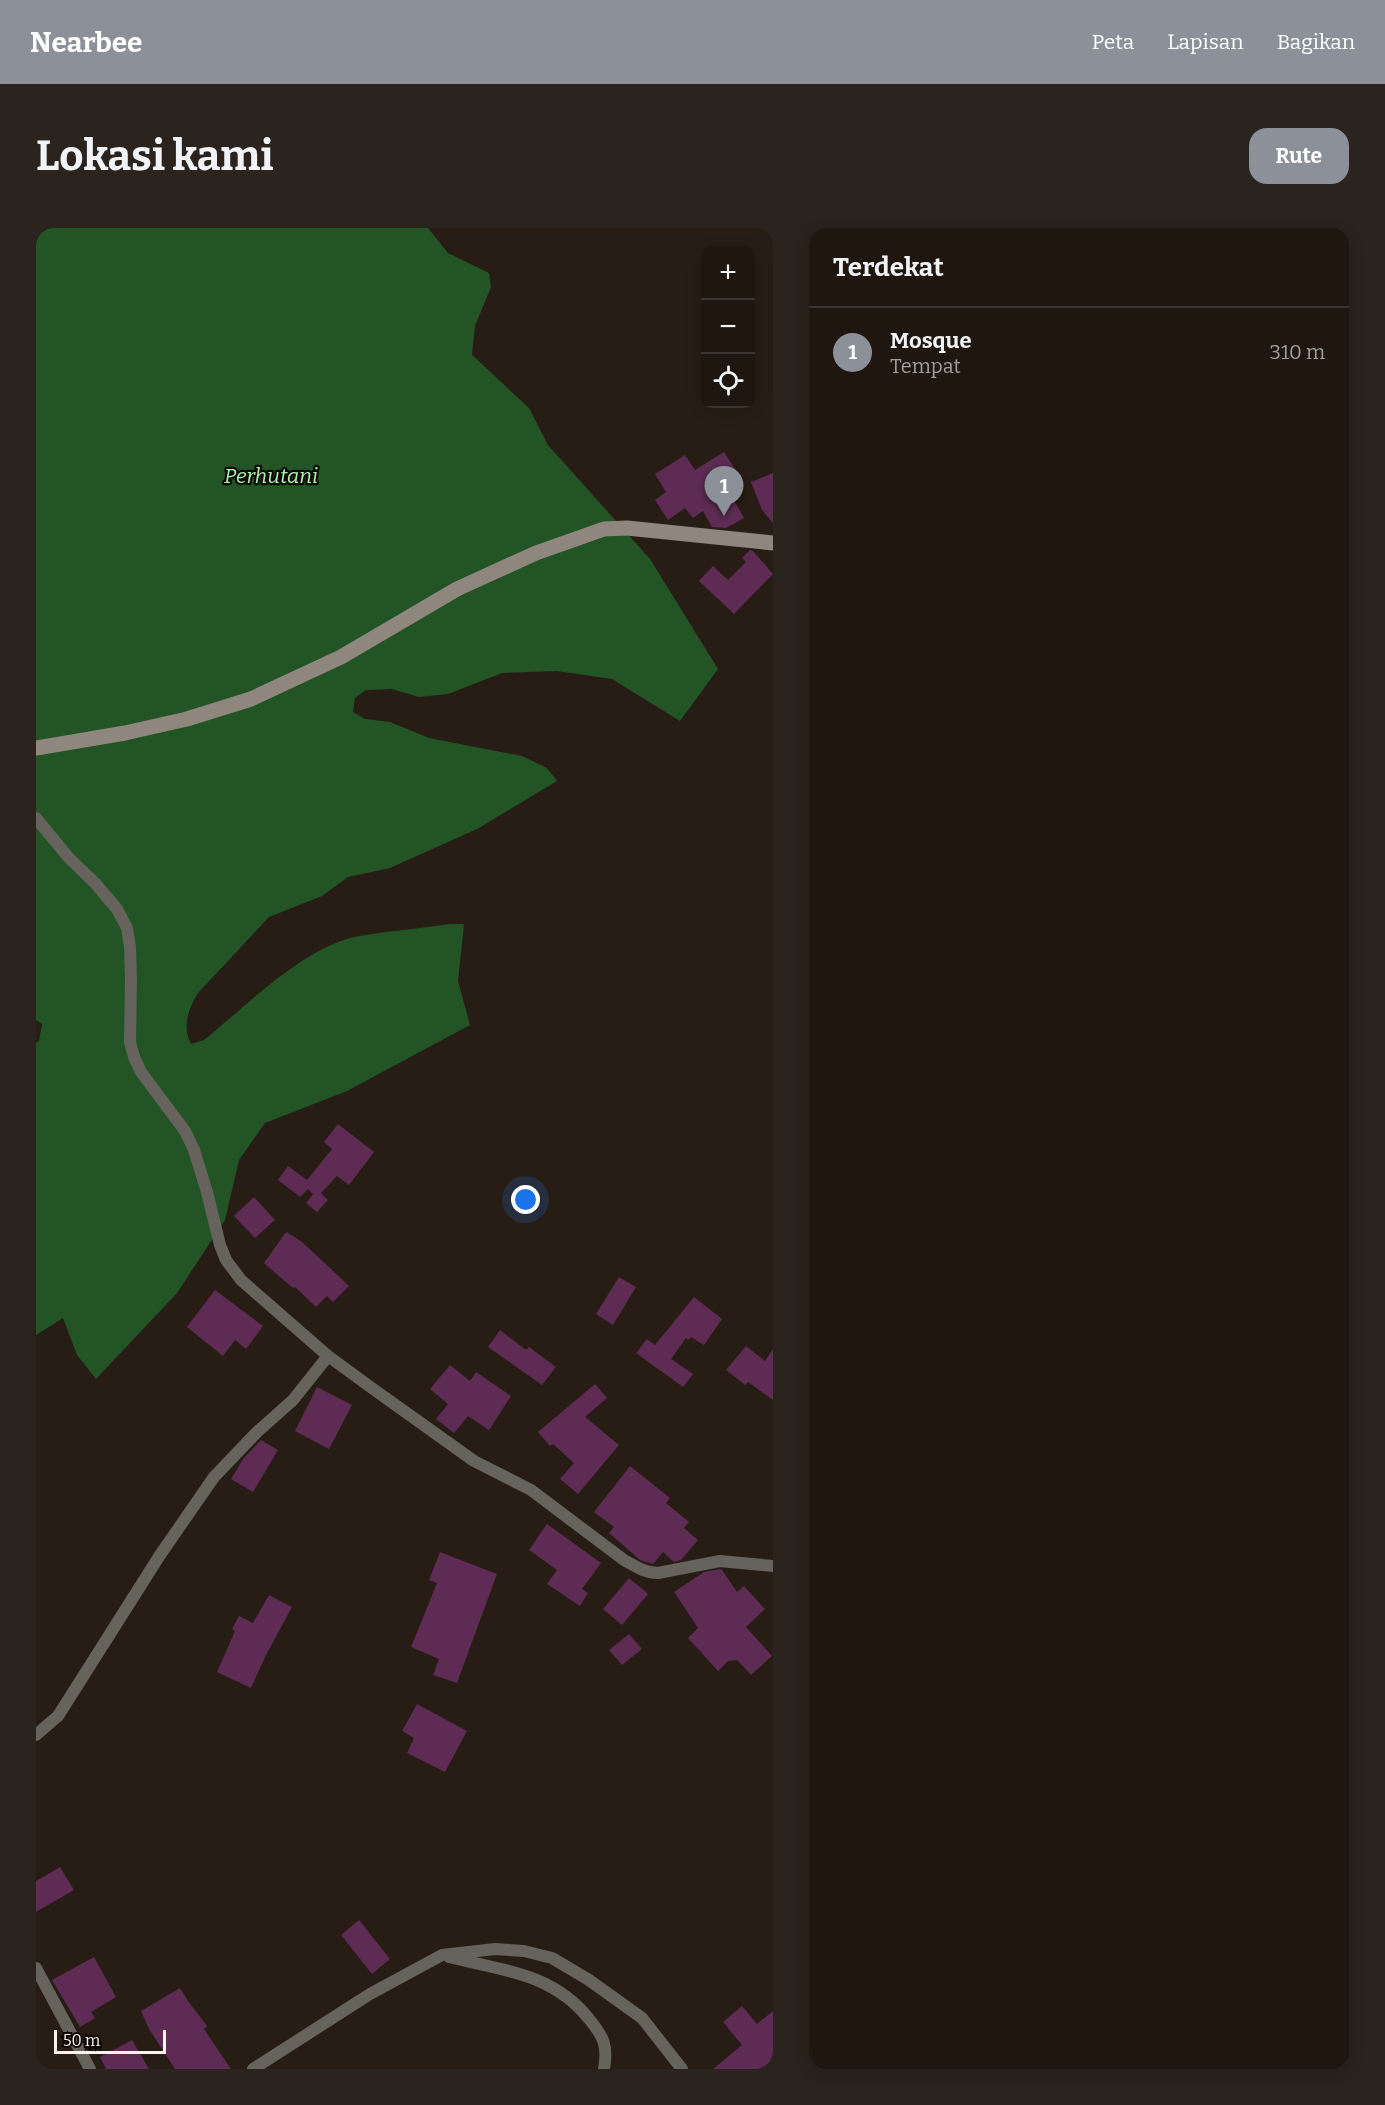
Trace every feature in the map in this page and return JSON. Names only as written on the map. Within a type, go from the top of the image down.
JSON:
[{"type":"street","points":[[36,748],[125,733],[188,719],[251,699],[341,657],[457,590],[536,553],[604,529],[627,528],[773,543]]},
{"type":"street","points":[[36,818],[69,858],[117,909],[127,928],[131,980],[130,1042],[134,1057],[141,1072],[185,1131],[194,1150],[207,1192],[220,1245],[226,1260],[241,1280],[328,1356],[474,1461],[531,1490],[637,1568],[650,1573],[658,1573],[720,1561],[773,1566]]},
{"type":"street","points":[[36,1735],[58,1716],[165,1546],[214,1478],[257,1432],[293,1400],[328,1356]]},
{"type":"street","points":[[253,2069],[370,1994],[442,1955],[495,1949],[524,1951],[552,1958],[589,1980],[642,2018],[682,2069]]},
{"type":"street","points":[[442,1955],[514,1971],[566,1995],[581,2009],[601,2034],[607,2052],[604,2069]]},
{"type":"street","points":[[36,1968],[90,2069]]},
{"type":"green space","name":"Perhutani","points":[[36,228],[428,228],[448,253],[489,273],[491,287],[475,326],[472,355],[529,408],[548,445],[650,559],[718,669],[680,721],[612,679],[557,671],[502,673],[448,694],[419,697],[392,689],[366,690],[355,698],[353,712],[365,719],[390,722],[429,738],[522,756],[547,768],[557,781],[479,828],[390,868],[348,877],[322,896],[269,917],[198,993],[187,1018],[188,1038],[191,1044],[204,1040],[275,980],[334,943],[366,935],[450,924],[464,924],[458,981],[470,1025],[347,1091],[265,1123],[239,1160],[225,1220],[177,1293],[96,1379],[77,1355],[63,1318],[36,1335],[36,1043],[39,1041],[42,1024],[36,1020]]},
{"type":"building","points":[[724,452],[737,472],[723,481],[744,518],[726,528],[712,527],[703,511],[693,518],[685,508],[668,520],[655,500],[666,492],[655,474],[685,455],[695,470]]},
{"type":"building","points":[[773,473],[773,523],[762,510],[751,482]]},
{"type":"building","points":[[750,550],[773,574],[734,614],[699,581],[713,566],[728,580],[746,562],[742,558]]},
{"type":"building","points":[[338,1124],[374,1152],[349,1185],[337,1176],[321,1193],[328,1200],[317,1212],[306,1203],[313,1194],[308,1189],[300,1197],[278,1180],[288,1166],[307,1180],[332,1149],[324,1142]]},
{"type":"building","points":[[254,1197],[275,1220],[255,1238],[234,1216]]},
{"type":"building","points":[[286,1232],[301,1241],[349,1286],[333,1302],[327,1296],[316,1307],[264,1263]]},
{"type":"building","points":[[619,1277],[636,1287],[613,1325],[596,1314]]},
{"type":"building","points":[[215,1290],[263,1326],[246,1349],[235,1340],[223,1356],[187,1327]]},
{"type":"building","points":[[694,1297],[722,1319],[704,1345],[691,1337],[688,1340],[686,1338],[671,1359],[693,1374],[683,1387],[636,1353],[647,1339],[655,1345]]},
{"type":"building","points":[[500,1330],[526,1350],[529,1347],[556,1367],[542,1385],[488,1347]]},
{"type":"building","points":[[746,1346],[765,1361],[773,1349],[773,1400],[748,1382],[745,1385],[726,1370]]},
{"type":"building","points":[[450,1365],[470,1381],[476,1372],[511,1396],[489,1430],[468,1416],[454,1433],[436,1419],[448,1404],[430,1389]]},
{"type":"building","points":[[595,1384],[607,1398],[585,1417],[619,1445],[578,1494],[560,1479],[574,1463],[553,1444],[550,1446],[538,1432]]},
{"type":"building","points":[[317,1387],[352,1405],[329,1449],[295,1431]]},
{"type":"building","points":[[261,1440],[278,1450],[253,1492],[231,1479],[243,1459]]},
{"type":"building","points":[[630,1466],[670,1498],[666,1503],[689,1522],[684,1528],[698,1540],[681,1560],[674,1562],[663,1552],[653,1564],[640,1560],[609,1533],[614,1527],[594,1512]]},
{"type":"building","points":[[547,1524],[601,1563],[582,1589],[588,1593],[580,1606],[547,1584],[557,1570],[529,1550]]},
{"type":"building","points":[[440,1552],[497,1574],[457,1683],[433,1675],[439,1659],[411,1647],[437,1583],[429,1580]]},
{"type":"building","points":[[720,1569],[737,1592],[744,1586],[765,1609],[746,1627],[772,1656],[751,1675],[737,1660],[728,1661],[718,1671],[688,1638],[698,1628],[674,1592],[704,1572]]},
{"type":"building","points":[[629,1578],[648,1594],[622,1625],[603,1609]]},
{"type":"building","points":[[269,1595],[292,1607],[251,1688],[217,1672],[239,1616],[253,1623]]},
{"type":"building","points":[[629,1634],[642,1649],[622,1665],[609,1650]]},
{"type":"building","points":[[417,1704],[467,1731],[445,1772],[407,1753],[414,1738],[402,1731]]},
{"type":"building","points":[[60,1867],[74,1890],[36,1912],[36,1881]]},
{"type":"building","points":[[359,1920],[390,1959],[372,1974],[341,1935]]},
{"type":"building","points":[[94,1957],[116,1997],[91,2012],[95,2018],[80,2027],[52,1980]]},
{"type":"building","points":[[180,1988],[207,2026],[204,2029],[231,2069],[175,2069],[149,2029],[141,2011]]},
{"type":"building","points":[[742,2006],[757,2024],[773,2011],[773,2069],[713,2069],[742,2045],[723,2022]]},
{"type":"building","points":[[132,2040],[149,2069],[106,2069],[100,2057]]},
{"type":"place","name":"Mosque","points":[[724,516]]}]
